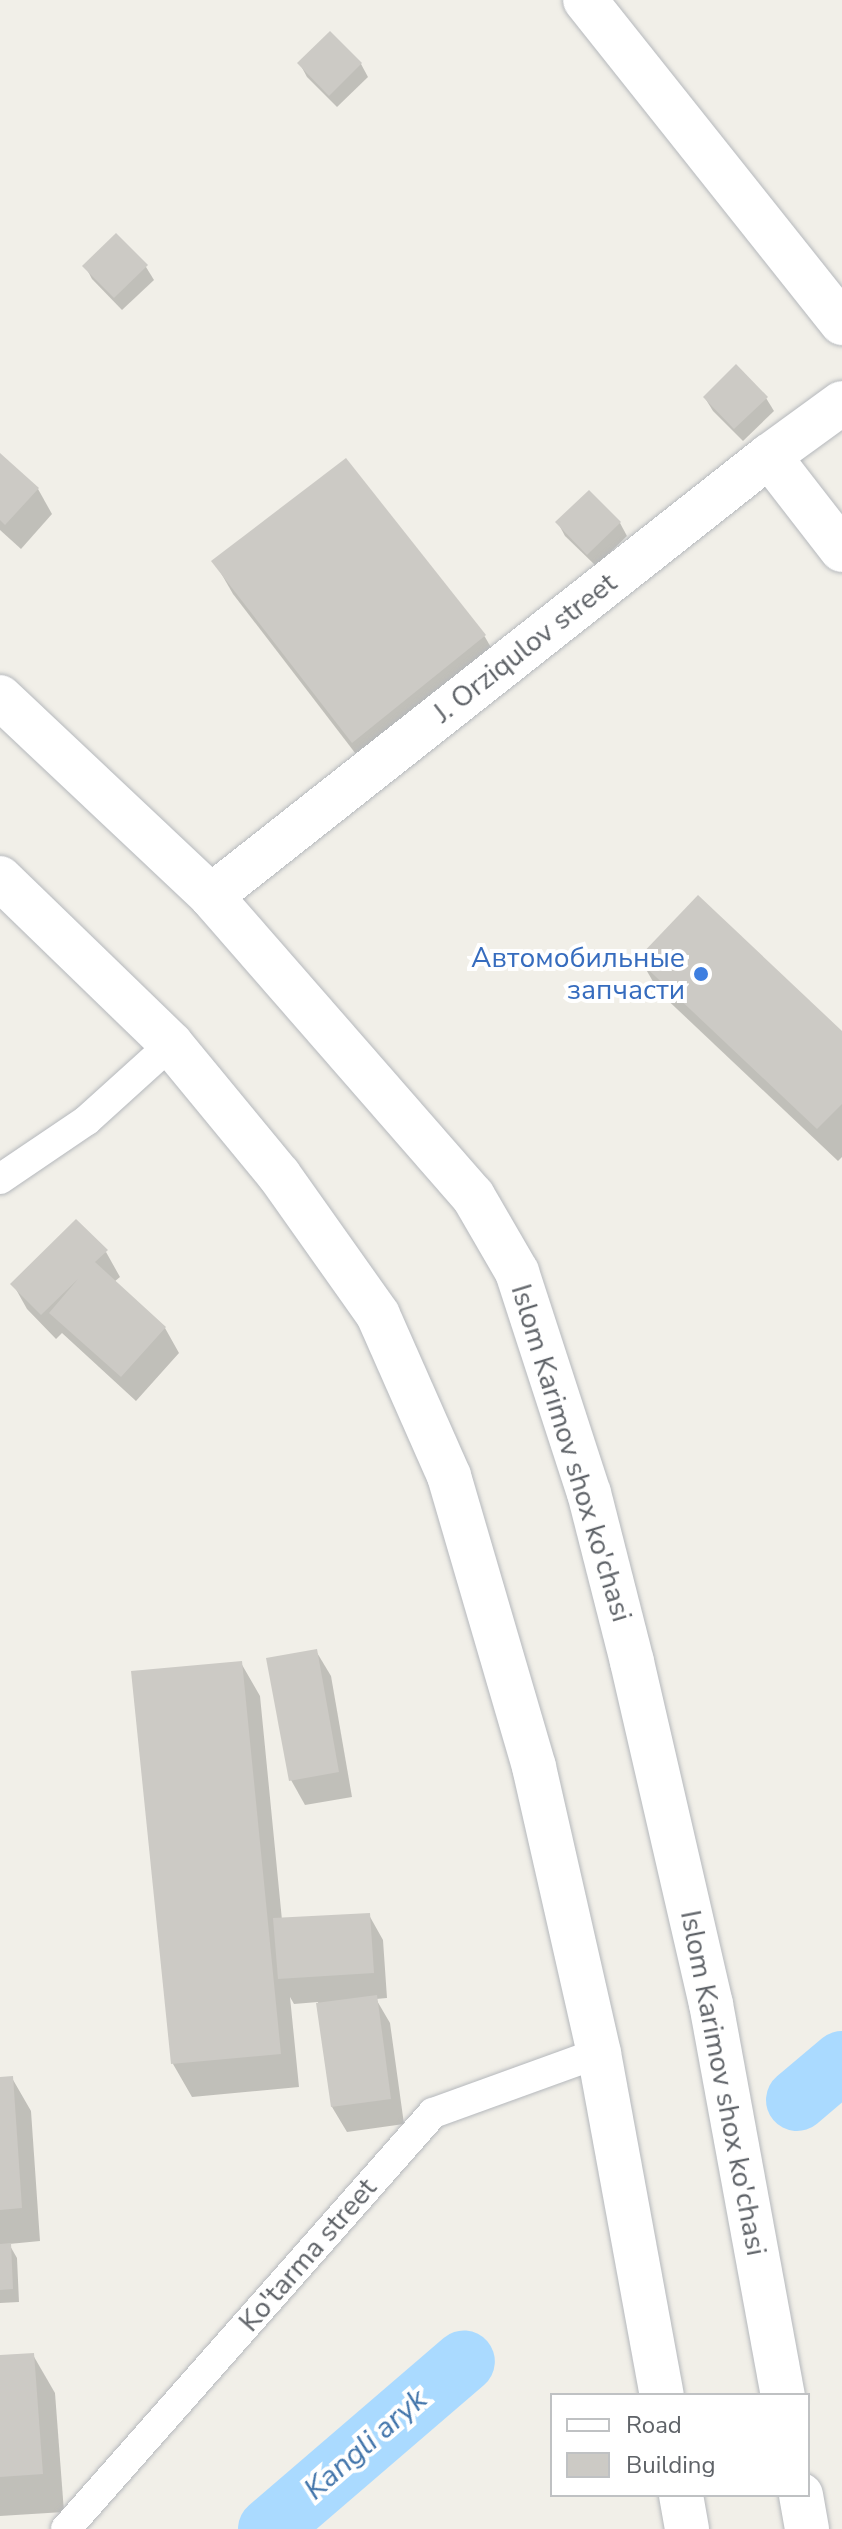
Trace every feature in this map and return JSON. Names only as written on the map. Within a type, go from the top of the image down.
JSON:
[{"type":"main road","points":[[585,0],[842,323]]},
{"type":"main road","name":"J. Orziqulov street","points":[[211,896],[769,456],[842,403]]},
{"type":"main road","points":[[769,456],[842,550]]},
{"type":"main road","name":"Islom Karimov shox ko'chasi","points":[[0,697],[211,896],[473,1196],[517,1272],[589,1493],[632,1662],[711,2004],[783,2393]]},
{"type":"main road","points":[[0,878],[171,1044],[279,1175],[378,1315],[449,1476],[534,1767],[599,2053],[662,2393]]},
{"type":"main road","points":[[681,2497],[687,2529]]},
{"type":"main road","points":[[801,2497],[807,2529]]},
{"type":"lane","points":[[0,1179],[87,1120],[171,1044]]},
{"type":"lane","name":"Ko'tarma street","points":[[66,2529],[433,2113],[599,2053]]},
{"type":"building","points":[[330,31],[362,63],[329,96],[297,63]]},
{"type":"building","points":[[116,233],[148,265],[114,298],[82,266]]},
{"type":"building","points":[[736,364],[768,397],[734,429],[703,397]]},
{"type":"building","points":[[0,453],[39,488],[5,525],[0,520]]},
{"type":"building","points":[[346,458],[486,635],[352,743],[211,561]]},
{"type":"building","points":[[589,490],[621,522],[587,555],[555,522]]},
{"type":"building","points":[[698,895],[842,1031],[842,1104],[817,1129],[637,959]]},
{"type":"building","points":[[76,1219],[108,1250],[95,1262],[166,1327],[121,1377],[49,1313],[78,1279],[41,1315],[10,1284]]},
{"type":"building","points":[[317,1649],[339,1772],[289,1781],[266,1658]]},
{"type":"building","points":[[242,1661],[281,2054],[171,2064],[131,1671]]},
{"type":"building","points":[[370,1913],[374,1973],[278,1979],[273,1918]]},
{"type":"building","points":[[377,1995],[391,2099],[331,2107],[316,2003]]},
{"type":"building","points":[[13,2076],[22,2208],[0,2210],[0,2077]]},
{"type":"building","points":[[11,2243],[13,2289],[0,2290],[0,2244]]},
{"type":"building","points":[[34,2353],[43,2474],[0,2477],[0,2355]]},
{"type":"waterway","name":"Kangli aryk","points":[[797,2100],[842,2062]]},
{"type":"waterway","name":"Kangli aryk","points":[[269,2529],[464,2361]]},
{"type":"place","name":"Автомобильные запчасти","points":[[701,974]]}]
